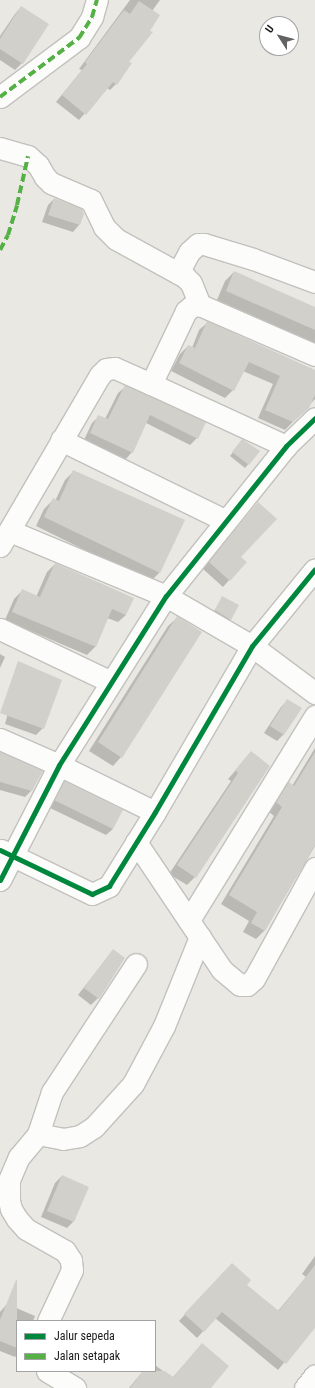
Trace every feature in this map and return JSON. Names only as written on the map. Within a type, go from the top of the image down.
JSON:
[{"type":"street","points":[[0,97],[79,38],[92,17],[97,0]]},
{"type":"street","points":[[0,148],[28,156],[38,165],[45,177],[51,183],[86,196],[93,202],[104,226],[116,239],[185,277],[191,283],[200,305]]},
{"type":"street","points":[[178,273],[190,252],[198,244],[204,244],[253,259],[315,282]]},
{"type":"street","points":[[151,384],[186,311],[192,306],[200,305],[315,356]]},
{"type":"street","points":[[286,446],[115,368],[106,369],[100,375],[60,440],[5,539],[166,596],[252,646],[315,693]]},
{"type":"street","points":[[0,880],[6,853],[59,764],[166,596],[286,446],[315,418]]},
{"type":"street","points":[[60,440],[226,521]]},
{"type":"street","points":[[6,853],[92,894],[109,886],[155,812],[252,646],[315,570]]},
{"type":"street","points":[[0,629],[111,682]]},
{"type":"street","points":[[189,920],[315,716]]},
{"type":"street","points":[[0,739],[59,764],[155,812]]},
{"type":"street","points":[[136,842],[222,970],[240,985],[247,985],[254,979],[315,868]]},
{"type":"street","points":[[38,1134],[63,1139],[80,1136],[94,1127],[134,1084],[164,1026],[200,937]]},
{"type":"street","points":[[48,1320],[72,1270],[71,1260],[65,1251],[26,1229],[11,1209],[8,1200],[8,1180],[19,1157],[38,1134],[52,1092],[136,964]]},
{"type":"street","points":[[49,1372],[75,1388]]},
{"type":"street","points":[[305,1388],[315,1375]]},
{"type":"building","points":[[139,1],[160,15],[150,31],[153,32],[129,62],[132,63],[117,85],[113,82],[86,115],[62,95],[87,64],[85,62],[124,10],[130,14]]},
{"type":"building","points":[[21,6],[49,24],[23,64],[0,49],[0,39]]},
{"type":"building","points":[[54,198],[82,209],[84,214],[80,225],[48,215]]},
{"type":"building","points":[[234,271],[315,307],[315,330],[226,291]]},
{"type":"building","points":[[207,321],[315,370],[315,395],[309,408],[293,422],[265,410],[280,376],[249,362],[234,391],[179,363],[188,345],[195,348]]},
{"type":"building","points":[[125,385],[206,422],[198,439],[150,415],[133,453],[90,433],[98,415],[108,419]]},
{"type":"building","points":[[242,439],[260,451],[249,465],[232,452]]},
{"type":"building","points":[[73,470],[185,520],[160,573],[44,517],[53,498],[59,501]]},
{"type":"building","points":[[258,502],[277,519],[241,557],[247,562],[230,581],[209,562]]},
{"type":"building","points":[[55,563],[134,598],[126,615],[112,609],[96,647],[12,612],[22,589],[40,597]]},
{"type":"building","points":[[222,596],[239,605],[231,620],[215,610]]},
{"type":"building","points":[[177,616],[202,632],[122,758],[98,742]]},
{"type":"building","points":[[18,661],[62,680],[44,729],[0,713]]},
{"type":"building","points":[[287,699],[302,708],[284,735],[270,726]]},
{"type":"building","points":[[251,751],[270,766],[196,878],[177,865],[238,773],[235,770]]},
{"type":"building","points":[[0,752],[43,771],[32,791],[0,782]]},
{"type":"building","points":[[315,752],[315,845],[265,931],[251,923],[257,912],[229,895],[282,807],[276,802],[289,782],[294,786]]},
{"type":"building","points":[[64,781],[123,810],[113,829],[54,800]]},
{"type":"building","points":[[113,949],[125,958],[99,999],[84,988]]},
{"type":"building","points":[[62,1175],[89,1187],[74,1222],[47,1211]]},
{"type":"building","points":[[232,1263],[251,1280],[247,1285],[279,1311],[315,1265],[315,1328],[286,1364],[222,1312],[204,1332],[184,1314]]},
{"type":"building","points":[[17,1280],[16,1348],[0,1341],[0,1320]]},
{"type":"building","points":[[202,1343],[229,1366],[211,1388],[130,1388],[142,1372],[165,1371],[173,1377]]},
{"type":"marked path","points":[[0,97],[79,38],[92,17],[97,0]]},
{"type":"marked path","points":[[0,250],[8,235],[17,205],[28,156]]},
{"type":"cycle path","points":[[0,880],[59,765],[166,596],[286,446],[315,418]]},
{"type":"cycle path","points":[[0,850],[92,894],[109,886],[155,812],[252,646],[315,569]]}]
